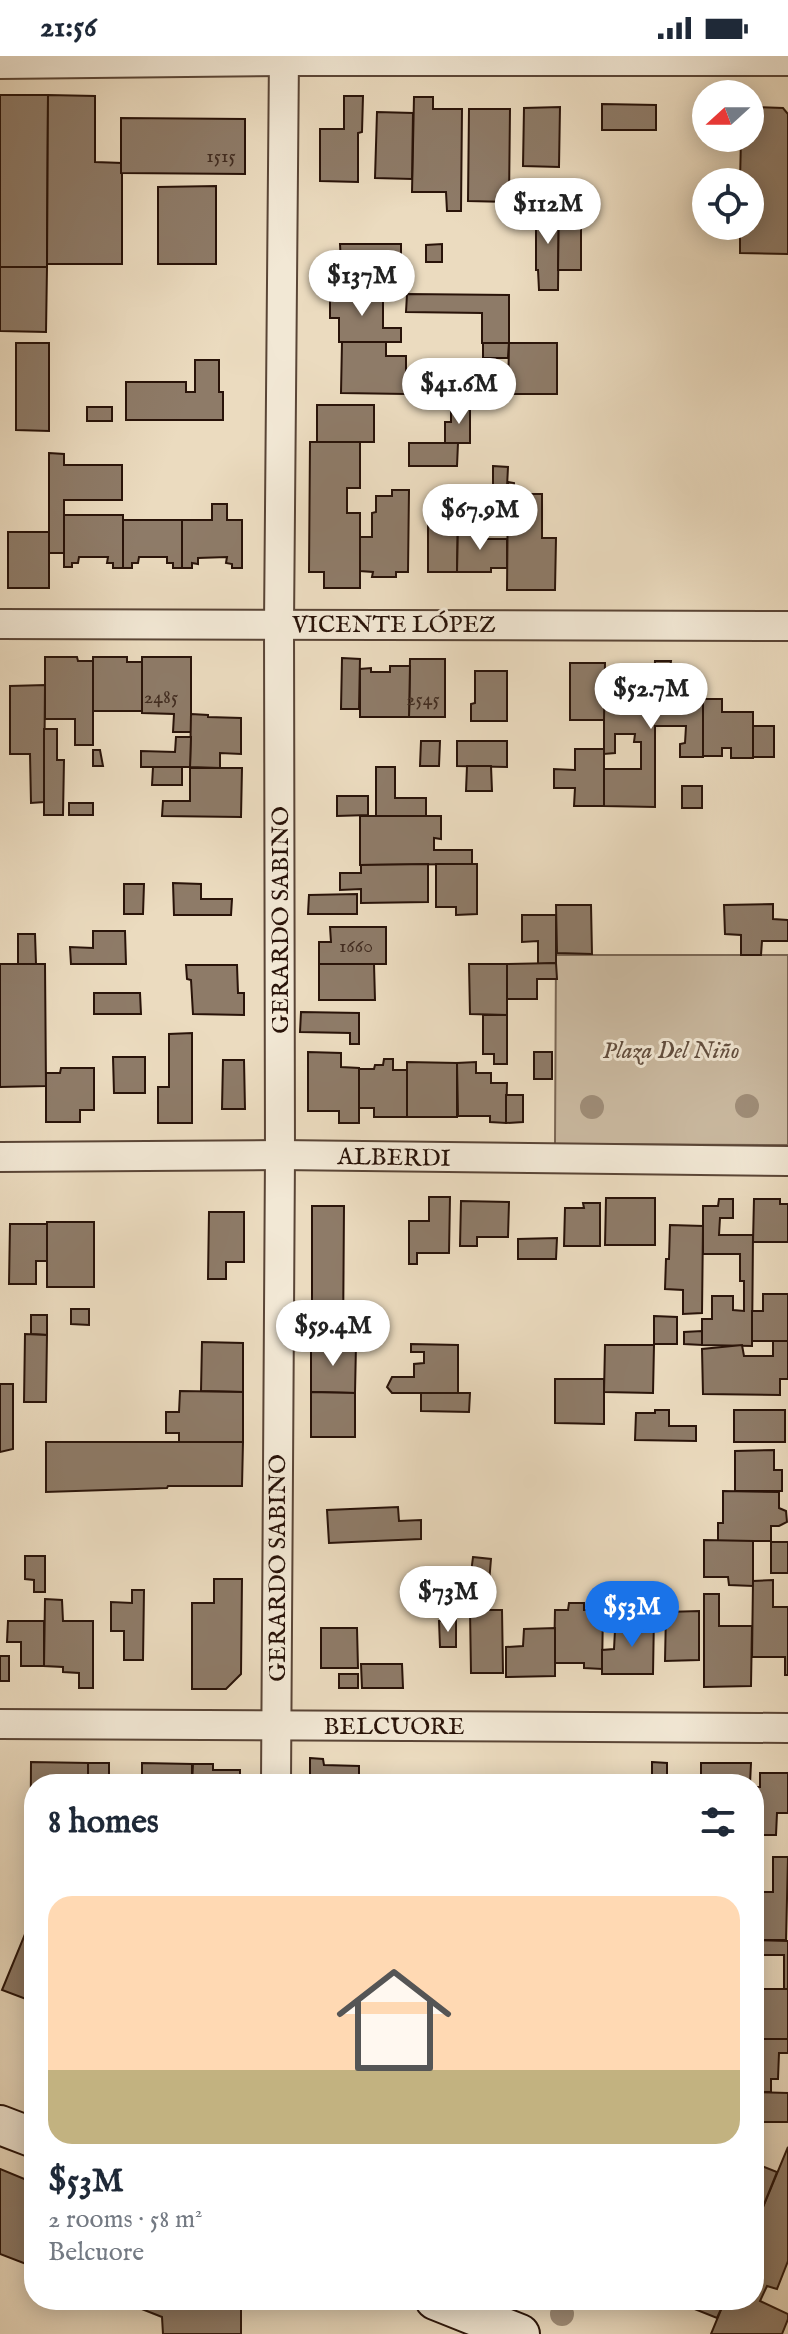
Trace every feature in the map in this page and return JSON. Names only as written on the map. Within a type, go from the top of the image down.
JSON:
[{"type":"main road","points":[[0,2125],[24,2134]]},
{"type":"main road","points":[[460,2310],[520,2334]]},
{"type":"street","points":[[0,64],[284,58],[788,61]]},
{"type":"street","name":"GERARDO SABINO","points":[[276,1774],[284,58]]},
{"type":"street","name":"VICENTE LÓPEZ","points":[[0,624],[788,626]]},
{"type":"street","name":"ALBERDI","points":[[0,1157],[280,1155],[788,1161]]},
{"type":"street","name":"BELCUORE","points":[[0,1724],[788,1728]]},
{"type":"green space","name":"Plaza Del Niño","points":[[556,955],[788,955],[788,1145],[555,1144]]},
{"type":"building","points":[[0,95],[48,95],[47,267],[0,267]]},
{"type":"building","points":[[48,95],[95,96],[95,162],[122,163],[122,264],[47,264]]},
{"type":"building","points":[[344,96],[363,96],[362,132],[358,133],[358,182],[320,181],[320,129],[344,129]]},
{"type":"building","points":[[414,97],[433,97],[433,109],[462,109],[461,211],[447,211],[446,192],[412,192]]},
{"type":"building","points":[[602,104],[656,105],[656,130],[602,130]]},
{"type":"building","points":[[560,107],[559,167],[523,166],[524,108]]},
{"type":"building","points":[[764,107],[783,108],[788,114],[788,254],[740,253],[740,240],[764,240],[764,168],[740,168],[741,152],[764,152]]},
{"type":"building","points":[[469,109],[510,109],[509,202],[468,201]]},
{"type":"building","points":[[377,112],[413,113],[412,179],[375,178]]},
{"type":"building","points":[[121,118],[245,119],[245,174],[121,173]]},
{"type":"building","points":[[216,186],[216,264],[158,264],[158,187]]},
{"type":"building","points":[[536,204],[559,204],[558,290],[539,290]]},
{"type":"building","points":[[559,204],[581,204],[581,270],[558,270]]},
{"type":"building","points":[[340,244],[401,244],[401,264],[341,264]]},
{"type":"building","points":[[442,244],[442,262],[426,262],[426,245]]},
{"type":"building","points":[[0,267],[47,267],[46,332],[0,331]]},
{"type":"building","points":[[330,293],[383,293],[383,328],[401,328],[401,342],[339,342],[339,318],[330,318]]},
{"type":"building","points":[[407,294],[509,295],[509,343],[482,343],[482,313],[406,312]]},
{"type":"building","points":[[342,342],[386,342],[386,356],[406,356],[406,394],[341,393]]},
{"type":"building","points":[[16,343],[49,343],[49,431],[16,430]]},
{"type":"building","points":[[483,343],[509,343],[508,358],[483,358]]},
{"type":"building","points":[[509,343],[557,343],[557,394],[508,394]]},
{"type":"building","points":[[195,360],[219,360],[223,420],[126,420],[126,382],[186,382],[186,392],[195,392]]},
{"type":"building","points":[[317,405],[374,405],[374,442],[317,442]]},
{"type":"building","points":[[451,406],[470,406],[470,443],[445,443],[445,422],[451,422]]},
{"type":"building","points":[[87,407],[112,407],[112,421],[87,421]]},
{"type":"building","points":[[310,442],[360,442],[360,488],[347,488],[347,513],[360,513],[360,588],[324,588],[324,572],[309,572]]},
{"type":"building","points":[[409,443],[458,443],[457,466],[409,466]]},
{"type":"building","points":[[49,453],[64,454],[64,465],[122,465],[122,500],[64,500],[64,553],[49,553]]},
{"type":"building","points":[[493,466],[508,467],[507,487],[493,487]]},
{"type":"building","points":[[508,482],[514,483],[514,494],[542,494],[542,538],[556,538],[555,590],[507,590]]},
{"type":"building","points":[[392,490],[409,490],[408,572],[396,572],[396,577],[372,577],[373,572],[360,571],[360,537],[372,537],[376,496],[392,496]]},
{"type":"building","points":[[212,504],[227,504],[227,520],[242,520],[242,568],[232,568],[232,564],[226,563],[227,557],[198,558],[198,564],[192,563],[192,568],[182,568],[182,520],[212,520]]},
{"type":"building","points":[[428,513],[458,513],[457,572],[428,572]]},
{"type":"building","points":[[64,515],[123,515],[123,568],[113,568],[113,563],[107,563],[108,557],[79,557],[78,563],[72,563],[72,567],[64,567]]},
{"type":"building","points":[[123,520],[182,520],[182,568],[173,568],[173,563],[167,563],[167,557],[139,557],[138,563],[132,563],[132,568],[123,568]]},
{"type":"building","points":[[458,525],[474,525],[474,539],[507,539],[507,568],[491,568],[491,572],[457,572]]},
{"type":"building","points":[[8,532],[49,532],[49,588],[8,588]]},
{"type":"building","points":[[45,657],[77,657],[78,661],[93,661],[93,745],[75,745],[75,719],[45,719]]},
{"type":"building","points":[[93,657],[127,657],[127,662],[142,662],[142,711],[93,711]]},
{"type":"building","points":[[142,657],[191,657],[191,732],[173,732],[174,714],[142,713]]},
{"type":"building","points":[[342,658],[360,659],[359,709],[341,709]]},
{"type":"building","points":[[410,659],[445,659],[445,717],[409,717]]},
{"type":"building","points":[[655,661],[671,661],[670,668],[685,668],[685,680],[703,679],[703,757],[680,757],[680,744],[685,743],[686,726],[655,726],[655,807],[604,806],[604,769],[641,769],[641,742],[634,742],[635,734],[615,734],[615,753],[604,754],[604,693],[654,693]]},
{"type":"building","points":[[570,663],[605,663],[604,720],[570,720]]},
{"type":"building","points":[[390,666],[410,666],[409,717],[360,717],[360,669],[390,672]]},
{"type":"building","points":[[475,671],[507,671],[507,721],[471,721],[471,704],[475,703]]},
{"type":"building","points":[[45,685],[44,802],[31,803],[30,754],[10,754],[10,686]]},
{"type":"building","points":[[703,699],[722,699],[722,712],[753,712],[753,758],[731,758],[731,748],[722,748],[722,756],[703,756]]},
{"type":"building","points":[[191,714],[241,718],[241,754],[220,753],[220,768],[190,767]]},
{"type":"building","points":[[753,726],[774,726],[774,757],[753,757]]},
{"type":"building","points":[[44,729],[57,729],[57,760],[64,760],[63,815],[44,815]]},
{"type":"building","points":[[176,737],[191,737],[190,767],[141,767],[141,751],[175,752]]},
{"type":"building","points":[[421,741],[440,741],[439,766],[420,766]]},
{"type":"building","points":[[457,741],[507,741],[507,767],[457,766]]},
{"type":"building","points":[[575,749],[604,749],[604,806],[574,806],[575,788],[554,788],[554,769],[575,770]]},
{"type":"building","points":[[93,750],[100,750],[103,766],[93,766]]},
{"type":"building","points":[[467,766],[491,766],[492,791],[466,791]]},
{"type":"building","points":[[153,767],[182,767],[182,785],[152,785]]},
{"type":"building","points":[[376,767],[395,767],[395,798],[426,798],[426,816],[376,816]]},
{"type":"building","points":[[190,768],[242,768],[241,817],[162,816],[163,801],[190,801]]},
{"type":"building","points":[[682,786],[702,786],[702,808],[682,808]]},
{"type":"building","points":[[337,796],[368,796],[368,815],[337,816]]},
{"type":"building","points":[[69,803],[93,803],[93,815],[69,815]]},
{"type":"building","points":[[360,816],[441,816],[441,839],[434,838],[434,850],[472,850],[472,864],[360,865]]},
{"type":"building","points":[[428,864],[428,902],[361,903],[361,889],[340,890],[340,873],[361,873],[361,865]]},
{"type":"building","points":[[436,864],[477,864],[477,914],[456,915],[456,907],[436,907]]},
{"type":"building","points":[[173,883],[201,884],[201,899],[232,899],[231,915],[174,915]]},
{"type":"building","points":[[124,884],[144,884],[143,914],[124,914]]},
{"type":"building","points":[[357,894],[357,914],[308,914],[309,895]]},
{"type":"building","points":[[773,904],[773,919],[788,920],[788,941],[762,941],[761,955],[741,955],[741,935],[725,934],[724,905]]},
{"type":"building","points":[[556,905],[591,905],[592,954],[557,953]]},
{"type":"building","points":[[522,915],[556,915],[556,963],[538,964],[538,941],[522,942]]},
{"type":"building","points":[[330,927],[386,927],[386,964],[319,964],[319,942],[331,942]]},
{"type":"building","points":[[93,931],[125,931],[126,964],[71,964],[70,947],[93,948]]},
{"type":"building","points":[[18,934],[35,934],[36,964],[18,964]]},
{"type":"building","points":[[556,963],[557,979],[537,979],[537,999],[507,999],[507,964]]},
{"type":"building","points":[[0,964],[45,964],[46,1086],[0,1087]]},
{"type":"building","points":[[319,964],[374,964],[375,1000],[319,1000]]},
{"type":"building","points":[[469,964],[507,964],[507,1015],[470,1014]]},
{"type":"building","points":[[186,965],[237,965],[238,993],[244,993],[244,1015],[193,1014],[191,980],[187,979]]},
{"type":"building","points":[[94,993],[140,993],[141,1014],[94,1014]]},
{"type":"building","points":[[301,1012],[359,1013],[359,1044],[350,1044],[350,1033],[300,1032]]},
{"type":"building","points":[[483,1015],[507,1015],[507,1064],[494,1064],[494,1054],[483,1054]]},
{"type":"building","points":[[192,1033],[192,1123],[158,1123],[158,1087],[169,1087],[169,1034]]},
{"type":"building","points":[[308,1052],[341,1053],[341,1067],[359,1068],[359,1123],[339,1123],[339,1111],[308,1111]]},
{"type":"building","points":[[534,1052],[552,1052],[552,1079],[534,1079]]},
{"type":"building","points":[[113,1057],[145,1057],[145,1093],[114,1093]]},
{"type":"building","points":[[384,1059],[393,1059],[393,1070],[407,1070],[407,1117],[374,1117],[374,1108],[359,1108],[359,1069],[374,1069],[375,1065],[383,1065]]},
{"type":"building","points":[[223,1060],[244,1060],[245,1109],[222,1109]]},
{"type":"building","points":[[407,1062],[457,1063],[457,1117],[407,1117]]},
{"type":"building","points":[[476,1062],[476,1073],[491,1073],[491,1083],[507,1083],[506,1123],[490,1122],[490,1116],[458,1116],[457,1063]]},
{"type":"building","points":[[61,1068],[94,1068],[94,1110],[80,1110],[80,1122],[46,1122],[46,1073],[60,1073]]},
{"type":"building","points":[[506,1095],[523,1095],[523,1122],[506,1123]]},
{"type":"building","points":[[429,1197],[450,1197],[449,1253],[417,1253],[417,1264],[409,1264],[409,1221],[429,1221]]},
{"type":"building","points":[[606,1198],[655,1198],[655,1245],[605,1245]]},
{"type":"building","points":[[719,1199],[733,1199],[733,1218],[720,1218],[719,1235],[753,1235],[752,1346],[702,1345],[702,1319],[712,1319],[712,1296],[733,1296],[733,1310],[744,1311],[740,1254],[703,1254],[703,1206],[718,1206]]},
{"type":"building","points":[[754,1199],[780,1199],[780,1204],[788,1204],[788,1242],[753,1242]]},
{"type":"building","points":[[461,1201],[509,1202],[508,1237],[477,1237],[477,1246],[460,1246]]},
{"type":"building","points":[[583,1203],[600,1203],[600,1246],[564,1246],[565,1208],[584,1208]]},
{"type":"building","points":[[312,1206],[344,1206],[343,1343],[312,1343]]},
{"type":"building","points":[[209,1212],[244,1212],[244,1262],[226,1262],[226,1279],[208,1279]]},
{"type":"building","points":[[47,1222],[94,1222],[94,1287],[47,1287]]},
{"type":"building","points":[[10,1224],[47,1224],[47,1261],[36,1261],[36,1284],[9,1284]]},
{"type":"building","points":[[670,1225],[703,1226],[702,1313],[683,1314],[683,1290],[665,1289]]},
{"type":"building","points":[[557,1238],[556,1259],[518,1259],[518,1239]]},
{"type":"building","points":[[763,1294],[788,1294],[788,1341],[752,1341],[752,1311],[763,1311]]},
{"type":"building","points":[[71,1309],[89,1309],[89,1325],[71,1324]]},
{"type":"building","points":[[31,1315],[47,1315],[47,1335],[31,1334]]},
{"type":"building","points":[[654,1316],[677,1317],[677,1344],[654,1344]]},
{"type":"building","points":[[702,1331],[702,1345],[684,1344],[684,1332]]},
{"type":"building","points":[[25,1334],[47,1335],[46,1402],[24,1402]]},
{"type":"building","points":[[773,1341],[788,1341],[788,1379],[780,1379],[780,1395],[703,1394],[702,1349],[742,1345],[744,1356],[773,1356]]},
{"type":"building","points":[[202,1342],[243,1343],[243,1392],[201,1391]]},
{"type":"building","points":[[311,1343],[356,1344],[355,1393],[311,1392]]},
{"type":"building","points":[[411,1344],[458,1345],[458,1393],[392,1393],[387,1387],[392,1377],[414,1377],[414,1364],[424,1363],[424,1352],[411,1352]]},
{"type":"building","points":[[605,1345],[654,1345],[653,1393],[604,1392]]},
{"type":"building","points":[[555,1379],[604,1379],[604,1424],[555,1423]]},
{"type":"building","points":[[0,1384],[13,1384],[13,1449],[0,1452]]},
{"type":"building","points":[[180,1391],[243,1392],[243,1442],[179,1442],[179,1433],[166,1433],[166,1412],[179,1412]]},
{"type":"building","points":[[311,1392],[355,1393],[355,1437],[311,1437]]},
{"type":"building","points":[[421,1393],[470,1393],[469,1412],[421,1411]]},
{"type":"building","points":[[655,1410],[669,1410],[669,1426],[696,1426],[696,1441],[635,1440],[636,1413],[655,1413]]},
{"type":"building","points":[[734,1410],[785,1410],[785,1442],[734,1442]]},
{"type":"building","points":[[46,1442],[243,1442],[242,1486],[46,1492]]},
{"type":"building","points":[[774,1450],[774,1470],[782,1470],[782,1491],[735,1491],[735,1451]]},
{"type":"building","points":[[723,1491],[779,1492],[779,1508],[786,1511],[787,1522],[771,1526],[771,1541],[718,1541],[718,1523],[723,1523]]},
{"type":"building","points":[[398,1507],[399,1521],[421,1520],[421,1539],[329,1543],[327,1510]]},
{"type":"building","points":[[704,1540],[753,1541],[753,1586],[729,1585],[728,1577],[704,1577]]},
{"type":"building","points":[[771,1542],[788,1542],[788,1573],[771,1573]]},
{"type":"building","points":[[25,1556],[45,1556],[45,1592],[34,1592],[34,1580],[25,1579]]},
{"type":"building","points":[[473,1557],[491,1559],[489,1583],[470,1581]]},
{"type":"building","points":[[214,1579],[242,1579],[241,1674],[226,1689],[192,1689],[192,1603],[214,1603]]},
{"type":"building","points":[[773,1580],[773,1607],[788,1607],[788,1675],[785,1675],[785,1657],[752,1657],[753,1581]]},
{"type":"building","points":[[132,1590],[144,1590],[143,1660],[124,1660],[124,1631],[111,1631],[111,1602],[132,1603]]},
{"type":"building","points":[[704,1594],[719,1594],[719,1626],[752,1626],[751,1686],[704,1687]]},
{"type":"building","points":[[45,1599],[62,1600],[63,1621],[93,1621],[93,1688],[79,1688],[79,1673],[63,1672],[63,1667],[44,1666]]},
{"type":"building","points":[[569,1603],[584,1603],[584,1610],[603,1610],[602,1669],[584,1668],[584,1663],[554,1663],[555,1610],[568,1610]]},
{"type":"building","points":[[470,1610],[502,1610],[503,1673],[471,1673]]},
{"type":"building","points":[[699,1611],[699,1660],[665,1661],[666,1612]]},
{"type":"building","points":[[632,1615],[654,1615],[653,1674],[602,1674],[602,1650],[614,1649],[615,1630],[633,1629]]},
{"type":"building","points":[[456,1620],[456,1647],[440,1647],[439,1621]]},
{"type":"building","points":[[8,1621],[44,1621],[44,1666],[21,1666],[21,1642],[7,1642]]},
{"type":"building","points":[[321,1628],[357,1628],[358,1668],[321,1668]]},
{"type":"building","points":[[555,1628],[555,1676],[506,1677],[506,1647],[523,1646],[524,1629]]},
{"type":"building","points":[[0,1656],[9,1656],[9,1681],[0,1681]]},
{"type":"building","points":[[361,1664],[402,1664],[403,1688],[362,1688]]},
{"type":"building","points":[[339,1674],[358,1674],[358,1688],[339,1688]]},
{"type":"building","points":[[310,1758],[323,1759],[324,1765],[359,1766],[359,1774],[310,1774]]},
{"type":"building","points":[[31,1762],[88,1763],[88,1774],[31,1774]]},
{"type":"building","points":[[652,1762],[667,1763],[667,1774],[652,1774]]},
{"type":"building","points":[[88,1763],[109,1763],[109,1774],[88,1774]]},
{"type":"building","points":[[142,1763],[192,1764],[192,1774],[142,1774]]},
{"type":"building","points":[[701,1763],[751,1763],[750,1774],[701,1774]]},
{"type":"building","points":[[193,1764],[213,1764],[213,1770],[240,1770],[240,1774],[192,1774]]},
{"type":"building","points":[[788,1773],[788,1813],[777,1813],[776,1835],[764,1835],[764,1774],[760,1774]]},
{"type":"building","points":[[773,1857],[788,1857],[786,1940],[764,1940],[764,1892],[773,1892]]},
{"type":"building","points":[[24,1937],[24,1998],[2,1990]]},
{"type":"building","points":[[764,1940],[788,1941],[788,1989],[784,1989],[784,1955],[764,1955]]},
{"type":"building","points":[[764,1989],[788,1989],[788,2039],[764,2039]]},
{"type":"building","points":[[764,2039],[788,2039],[788,2053],[779,2053],[778,2079],[771,2079],[771,2092],[764,2092]]},
{"type":"building","points":[[764,2092],[788,2093],[788,2122],[764,2122]]},
{"type":"building","points":[[788,2147],[788,2261],[777,2289],[767,2286],[764,2292],[764,2205]]},
{"type":"building","points":[[764,2167],[777,2172],[764,2204]]},
{"type":"building","points":[[0,2169],[24,2179],[24,2263],[0,2254]]},
{"type":"building","points":[[764,2303],[788,2314],[782,2334],[711,2334],[721,2310],[764,2310]]},
{"type":"building","points":[[144,2310],[241,2310],[241,2334],[163,2334],[162,2317]]},
{"type":"building","points":[[697,2310],[721,2310],[717,2318]]}]
